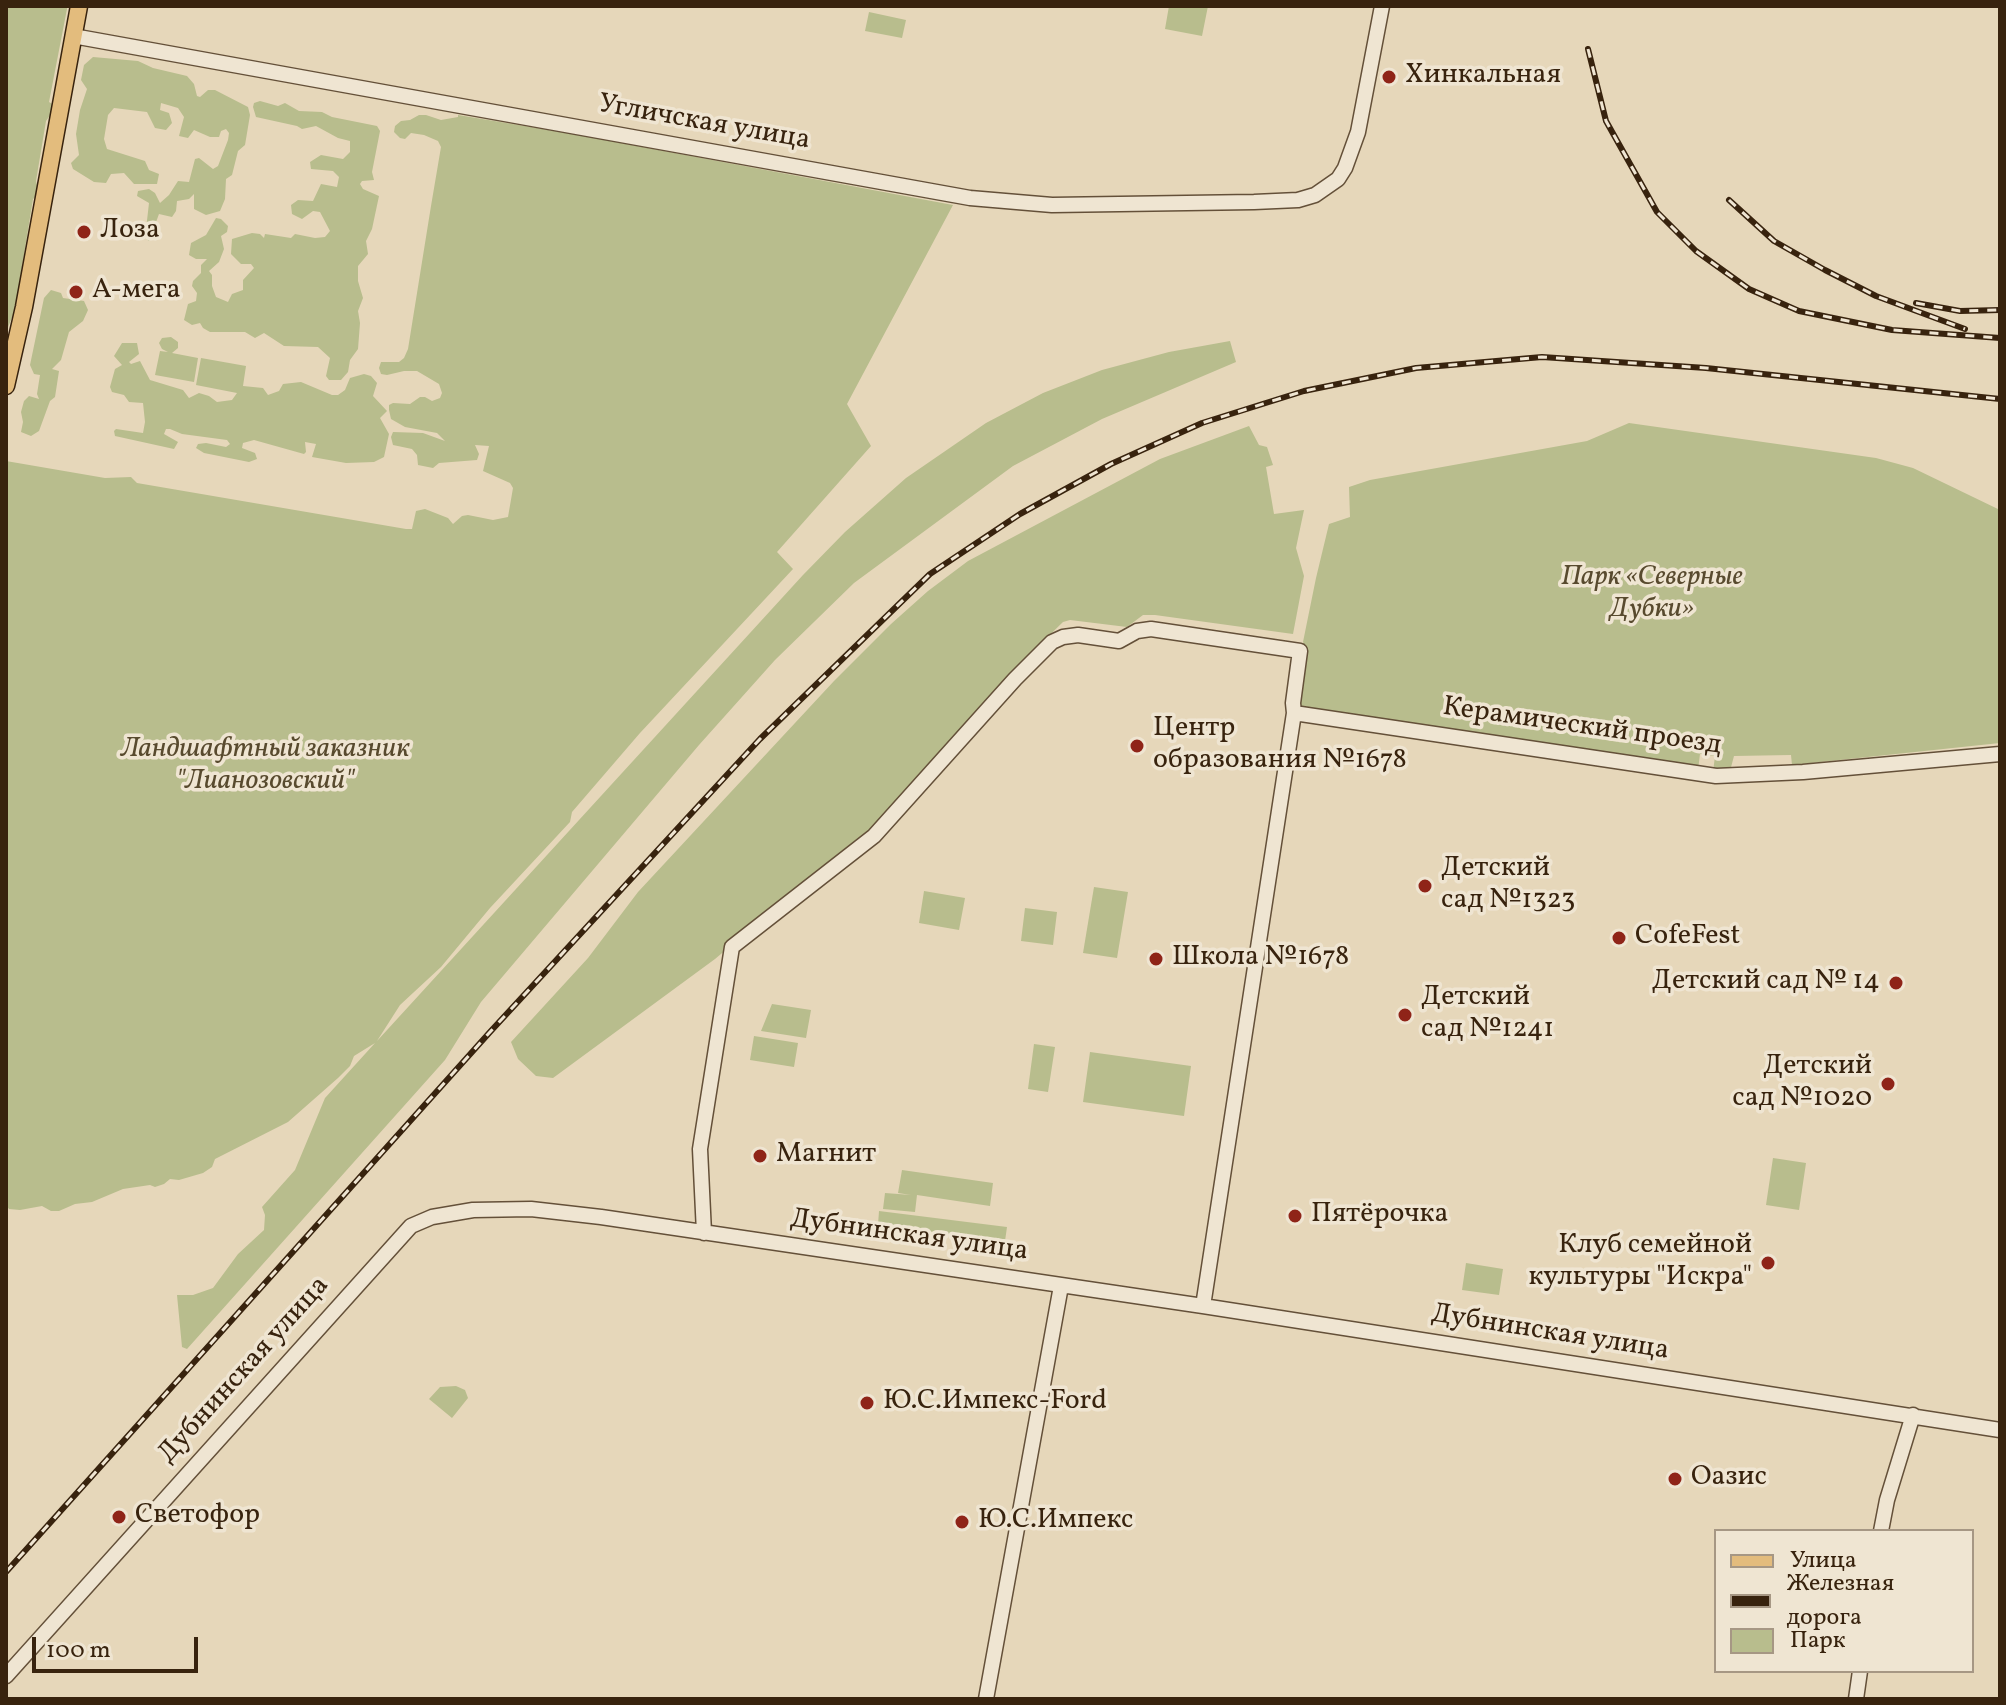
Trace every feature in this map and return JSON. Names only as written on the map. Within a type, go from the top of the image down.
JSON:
[{"type":"main road","points":[[6,386],[24,307],[79,6]]},
{"type":"street","name":"Угличская улица","points":[[73,36],[970,198],[1052,205],[1267,202],[1298,200],[1328,187],[1338,179],[1353,153],[1382,6]]},
{"type":"street","points":[[6,338],[15,328],[24,307]]},
{"type":"street","points":[[704,1233],[700,1149],[732,947],[874,836],[1046,647],[1063,637],[1078,635],[1119,641],[1137,631],[1151,629],[1300,651],[1294,713],[1203,1306]]},
{"type":"street","name":"Керамический проезд","points":[[1294,713],[1716,776],[1803,772],[2000,754]]},
{"type":"street","name":"Дубнинская улица","points":[[6,1676],[411,1226],[432,1217],[473,1210],[531,1209],[704,1233],[1203,1306],[2000,1430]]},
{"type":"street","points":[[986,1699],[1061,1286]]},
{"type":"street","points":[[1881,1529],[1913,1415]]},
{"type":"street","points":[[1856,1699],[1860,1673]]},
{"type":"green space","points":[[6,6],[67,6],[67,9],[49,102],[54,105],[53,111],[46,121],[36,181],[39,194],[33,199],[15,310],[6,332]]},
{"type":"green space","points":[[1169,6],[1208,6],[1202,36],[1165,29]]},
{"type":"green space","points":[[869,12],[906,20],[902,38],[865,31]]},
{"type":"green space","points":[[93,57],[138,61],[187,76],[194,84],[197,96],[215,90],[248,107],[250,115],[245,145],[238,151],[232,175],[226,179],[225,199],[220,211],[206,215],[194,209],[194,194],[189,199],[177,201],[172,217],[159,214],[149,241],[145,238],[149,203],[137,196],[138,191],[149,189],[160,203],[178,181],[189,182],[195,159],[199,158],[213,169],[218,166],[229,133],[226,129],[221,131],[219,137],[210,137],[194,130],[188,138],[179,136],[184,117],[178,108],[161,103],[160,110],[169,113],[172,123],[166,130],[155,128],[147,112],[114,108],[108,115],[104,139],[107,149],[145,161],[149,170],[159,174],[157,184],[134,184],[124,173],[111,174],[106,183],[94,182],[73,169],[71,163],[79,155],[76,134],[87,89],[81,80],[84,65]]},
{"type":"green space","points":[[260,101],[278,106],[285,103],[299,111],[322,112],[377,126],[380,131],[372,172],[374,180],[360,184],[363,189],[379,196],[372,229],[366,241],[368,254],[358,266],[363,298],[358,311],[358,349],[341,380],[329,380],[326,376],[330,358],[318,347],[284,346],[264,333],[255,338],[245,332],[210,332],[200,323],[192,325],[184,320],[188,304],[196,301],[193,281],[201,273],[201,265],[207,259],[189,255],[191,243],[206,235],[216,218],[228,226],[227,232],[221,236],[224,249],[219,262],[209,271],[216,297],[228,302],[232,294],[243,290],[243,280],[254,268],[251,264],[241,264],[231,254],[232,239],[252,233],[264,238],[265,234],[291,238],[295,234],[315,238],[325,237],[330,231],[320,212],[313,211],[302,219],[292,214],[291,205],[298,200],[313,201],[321,184],[337,187],[339,177],[333,171],[311,169],[310,162],[321,155],[343,159],[350,152],[350,141],[316,126],[302,129],[256,117],[254,103]]},
{"type":"green space","name":"Ландшафтный заказник \"Лианозовский\"","points":[[419,115],[441,120],[458,115],[573,134],[953,205],[847,404],[871,446],[777,552],[793,569],[640,733],[572,812],[570,822],[490,908],[441,967],[400,1005],[377,1041],[803,575],[845,532],[906,478],[986,423],[1043,393],[1102,370],[1169,352],[1230,341],[1236,362],[1102,419],[1013,466],[854,583],[775,660],[699,745],[481,1002],[445,1060],[187,1349],[182,1347],[177,1295],[193,1295],[213,1288],[238,1254],[264,1230],[262,1207],[295,1170],[325,1098],[375,1043],[354,1056],[350,1066],[338,1078],[288,1122],[215,1159],[212,1167],[203,1173],[179,1180],[170,1179],[155,1187],[123,1189],[59,1211],[42,1206],[9,1209],[6,1205],[6,461],[105,478],[131,477],[137,483],[406,529],[412,529],[416,511],[425,509],[448,518],[453,524],[468,515],[493,520],[508,517],[513,488],[510,483],[483,471],[489,446],[475,445],[479,454],[477,460],[439,463],[433,468],[418,465],[417,455],[412,449],[393,445],[391,437],[393,432],[423,433],[445,441],[437,433],[405,427],[391,419],[389,410],[389,405],[393,403],[410,404],[420,397],[432,401],[440,398],[439,384],[417,371],[387,375],[381,374],[379,368],[381,362],[399,362],[408,349],[441,147],[438,141],[424,135],[411,133],[405,139],[394,132],[401,121]]},
{"type":"green space","points":[[51,290],[61,293],[63,298],[84,301],[88,310],[83,321],[69,332],[61,360],[52,369],[59,371],[55,397],[50,401],[39,431],[31,436],[21,432],[21,412],[29,396],[39,399],[40,375],[34,374],[30,365],[44,298]]},
{"type":"green space","points":[[171,337],[178,342],[178,348],[172,353],[198,358],[194,382],[155,375],[160,351],[168,352],[159,343],[162,338]]},
{"type":"green space","points":[[122,343],[137,343],[139,354],[129,362],[140,361],[150,380],[183,390],[189,398],[199,393],[217,402],[232,400],[237,393],[196,385],[201,358],[246,366],[243,386],[263,388],[268,395],[279,391],[283,384],[301,382],[338,395],[345,390],[350,378],[364,374],[371,376],[377,383],[373,396],[387,411],[380,418],[389,434],[384,457],[374,462],[346,463],[312,457],[316,444],[305,442],[304,454],[254,440],[243,443],[242,448],[255,453],[257,459],[249,462],[204,453],[196,448],[198,444],[206,443],[226,447],[230,444],[227,440],[166,429],[164,434],[178,442],[174,449],[115,436],[116,429],[143,433],[145,422],[143,403],[129,402],[124,395],[112,392],[110,387],[115,369],[122,365],[114,356]]},
{"type":"green space","name":"Парк «Северные Дубки»","points":[[1629,423],[1876,458],[1913,468],[2000,510],[2000,743],[1792,765],[1791,755],[1734,756],[1730,771],[1713,772],[1715,756],[1700,754],[1698,770],[1302,708],[1299,699],[1303,642],[1316,578],[1329,524],[1350,517],[1349,487],[1370,480],[1587,441]]},
{"type":"green space","points":[[1249,426],[1259,445],[1267,447],[1273,465],[1266,467],[1274,514],[1304,510],[1296,548],[1304,576],[1293,634],[1155,615],[1143,615],[1127,627],[1070,620],[1063,622],[1020,664],[883,818],[715,959],[553,1078],[536,1076],[518,1059],[511,1042],[588,958],[638,892],[834,681],[928,591],[968,561],[1160,459]]},
{"type":"green space","points":[[1094,887],[1128,892],[1117,958],[1083,953]]},
{"type":"green space","points":[[924,891],[965,898],[959,930],[919,923]]},
{"type":"green space","points":[[1025,908],[1057,912],[1053,945],[1021,941]]},
{"type":"green space","points":[[772,1004],[811,1010],[806,1038],[761,1031]]},
{"type":"green space","points":[[754,1036],[798,1043],[794,1067],[750,1060]]},
{"type":"green space","points":[[1034,1044],[1055,1047],[1048,1092],[1028,1089]]},
{"type":"green space","points":[[1090,1052],[1191,1066],[1184,1116],[1083,1102]]},
{"type":"green space","points":[[1773,1158],[1806,1163],[1799,1210],[1766,1205]]},
{"type":"green space","points":[[902,1170],[993,1183],[990,1206],[917,1195],[915,1212],[883,1209],[885,1193],[911,1195],[898,1193]]},
{"type":"green space","points":[[879,1211],[1007,1227],[1005,1241],[878,1225]]},
{"type":"green space","points":[[1466,1263],[1503,1269],[1499,1295],[1462,1290]]},
{"type":"green space","points":[[456,1386],[465,1390],[468,1398],[452,1418],[429,1399],[440,1387]]},
{"type":"railway","points":[[1588,49],[1606,121],[1657,212],[1696,251],[1749,289],[1799,311],[1892,330],[2000,338]]},
{"type":"railway","points":[[1729,200],[1774,241],[1825,270],[1876,296],[1965,329]]},
{"type":"railway","points":[[1916,303],[1960,311],[2000,310]]},
{"type":"railway","points":[[6,1572],[490,1032],[760,739],[930,574],[1020,514],[1111,464],[1202,423],[1304,391],[1416,368],[1542,357],[1706,368],[2000,399]]},
{"type":"place","name":"Хинкальная","points":[[1389,77]]},
{"type":"place","name":"Лоза","points":[[84,232]]},
{"type":"place","name":"А-мега","points":[[76,292]]},
{"type":"place","name":"Центр образования №1678","points":[[1137,746]]},
{"type":"place","name":"Детский сад №1323","points":[[1425,886]]},
{"type":"place","name":"CofeFest","points":[[1619,938]]},
{"type":"place","name":"Школа №1678","points":[[1156,959]]},
{"type":"place","name":"Детский сад № 14","points":[[1896,983]]},
{"type":"place","name":"Детский сад №1241","points":[[1405,1015]]},
{"type":"place","name":"Детский сад №1020","points":[[1888,1084]]},
{"type":"place","name":"Магнит","points":[[760,1156]]},
{"type":"place","name":"Пятёрочка","points":[[1295,1216]]},
{"type":"place","name":"Клуб семейной культуры \"Искра\"","points":[[1768,1263]]},
{"type":"place","name":"Ю.С.Импекс-Ford","points":[[867,1403]]},
{"type":"place","name":"Оазис","points":[[1675,1479]]},
{"type":"place","name":"Светофор","points":[[119,1517]]},
{"type":"place","name":"Ю.С.Импекс","points":[[962,1522]]}]
